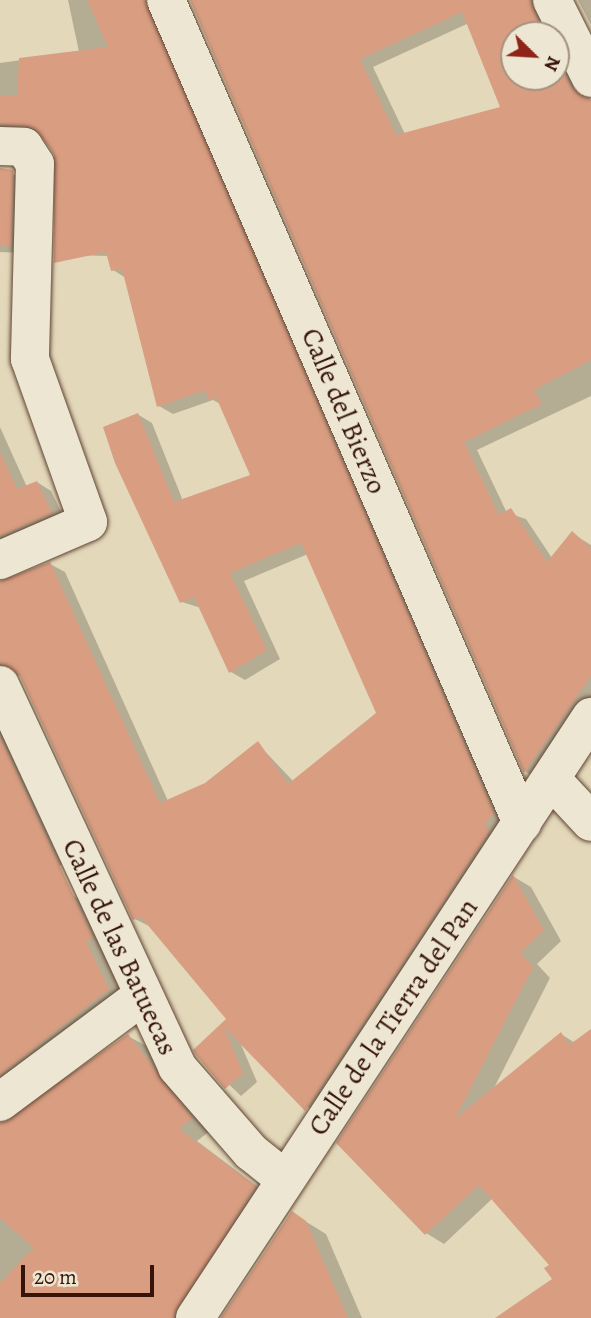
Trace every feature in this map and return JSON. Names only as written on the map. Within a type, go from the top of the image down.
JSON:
[{"type":"street","name":"Calle del Bierzo","points":[[166,0],[523,823]]},
{"type":"street","points":[[552,0],[591,78]]},
{"type":"street","points":[[0,146],[24,147],[35,164],[30,359],[88,522],[0,560]]},
{"type":"street","name":"Calle de las Batuecas","points":[[0,685],[141,997],[177,1067],[251,1153],[285,1179]]},
{"type":"street","name":"Calle de la Tierra del Pan","points":[[195,1318],[591,717]]},
{"type":"street","points":[[552,780],[591,822]]},
{"type":"street","points":[[0,1102],[141,997]]},
{"type":"building","points":[[87,0],[145,0],[494,813],[485,824],[489,832],[305,1111],[224,1027],[243,1073],[225,1089],[196,1055],[193,1050],[226,1019],[141,917],[133,920],[20,676],[0,663],[0,581],[50,562],[160,803],[205,783],[258,741],[288,784],[376,713],[301,543],[230,573],[267,650],[229,673],[194,597],[180,603],[115,463],[103,427],[138,413],[174,502],[250,475],[216,397],[209,400],[205,390],[157,407],[122,269],[111,271],[106,252],[54,263],[54,153],[34,128],[0,124],[0,95],[17,96],[19,58],[108,47]]},
{"type":"building","points":[[190,0],[530,0],[539,21],[500,21],[500,91],[570,91],[570,84],[591,100],[591,360],[534,390],[542,404],[464,442],[499,515],[511,508],[547,562],[572,531],[591,548],[591,676],[524,773]],"holes":[[[462,12],[500,107],[396,135],[360,59]]]},
{"type":"building","points":[[0,168],[13,170],[11,246],[0,245]]},
{"type":"building","points":[[0,452],[17,489],[37,481],[52,513],[0,536]]},
{"type":"building","points":[[0,737],[93,938],[86,941],[109,989],[0,1075]]},
{"type":"building","points":[[513,875],[544,930],[520,953],[533,967],[455,1119],[561,1032],[569,1045],[591,1029],[591,1318],[495,1318],[552,1279],[544,1268],[549,1265],[479,1185],[425,1235],[336,1143]]},
{"type":"building","points":[[128,1034],[192,1118],[179,1129],[256,1186],[173,1318],[0,1318],[0,1283],[34,1248],[0,1218],[0,1123]]},
{"type":"building","points":[[292,1211],[306,1221],[348,1318],[221,1318]]}]
